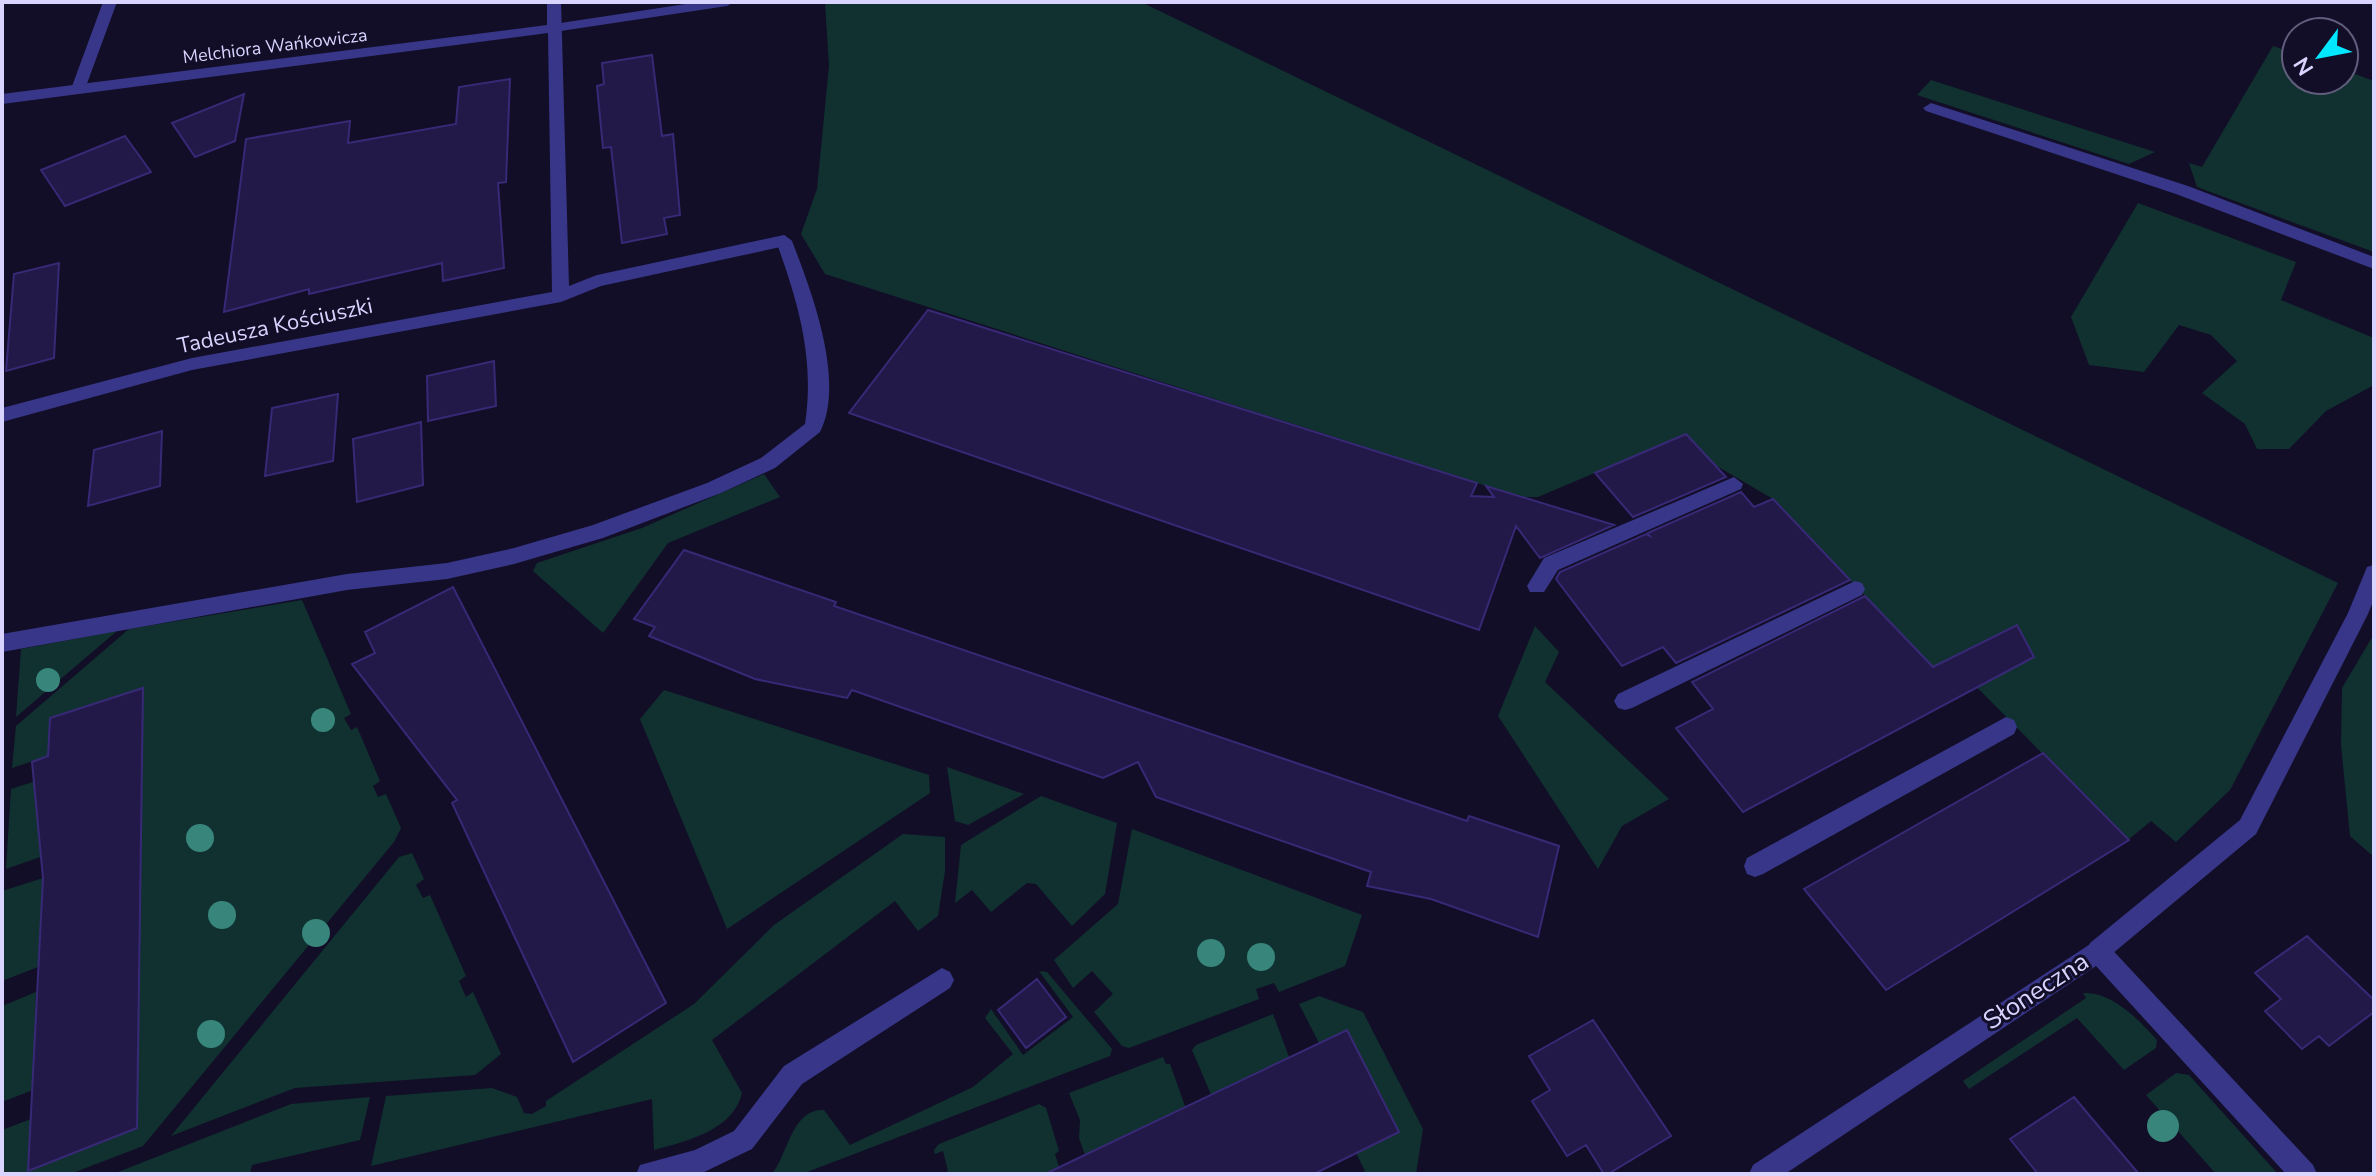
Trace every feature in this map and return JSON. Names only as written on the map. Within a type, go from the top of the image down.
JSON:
[{"type":"street","points":[[78,89],[110,2]]},
{"type":"street","points":[[554,2],[561,296]]},
{"type":"street","name":"Melchiora Wańkowicza","points":[[2,99],[554,28],[727,2]]},
{"type":"street","points":[[1931,108],[2182,190],[2374,263]]},
{"type":"street","name":"Tadeusza Kościuszki","points":[[2,415],[192,364],[561,296],[597,281],[784,241],[812,317],[821,389],[814,427],[768,463],[714,488],[611,526],[514,556],[447,571],[347,582],[2,643]]},
{"type":"street","points":[[1537,586],[1551,564],[1734,484]]},
{"type":"street","points":[[2098,951],[2248,827],[2358,614],[2374,573]]},
{"type":"street","points":[[1625,701],[1855,589]]},
{"type":"street","points":[[1755,866],[2006,727]]},
{"type":"street","name":"Słoneczna","points":[[1762,1174],[2098,951],[2304,1174]]},
{"type":"street","points":[[649,1174],[698,1162],[743,1140],[793,1075],[942,980]]},
{"type":"green space","points":[[825,2],[1141,2],[2338,583],[2230,790],[2176,842],[2151,821],[2128,840],[1949,659],[1933,667],[1773,499],[1715,465],[1686,434],[1538,497],[1521,497],[825,274],[801,234],[817,189],[829,66]]},
{"type":"green space","points":[[2273,46],[2280,48],[2280,96],[2360,96],[2360,76],[2374,81],[2374,252],[2197,187],[2189,163],[2202,167]]},
{"type":"green space","points":[[1931,80],[2155,152],[2129,164],[1917,95]]},
{"type":"green space","points":[[2138,203],[2296,262],[2281,300],[2374,338],[2374,385],[2326,411],[2289,449],[2257,449],[2245,424],[2202,393],[2237,361],[2211,335],[2179,325],[2144,372],[2089,365],[2071,317]]},
{"type":"green space","points":[[764,474],[780,497],[668,543],[603,633],[533,571],[537,563],[642,528]]},
{"type":"green space","points":[[302,600],[351,714],[344,718],[351,730],[357,727],[380,781],[373,786],[378,797],[386,794],[401,828],[394,842],[143,1146],[70,1174],[2,1174],[2,1130],[31,1119],[28,1171],[142,688],[50,718],[48,756],[12,768],[16,726],[129,629]]},
{"type":"green space","points":[[1535,626],[1559,652],[1545,682],[1669,799],[1622,826],[1598,869],[1498,716]]},
{"type":"green space","points":[[117,631],[16,717],[21,649]]},
{"type":"green space","points":[[2374,634],[2374,857],[2350,836],[2341,745],[2342,688]]},
{"type":"green space","points":[[664,690],[929,775],[930,793],[727,929],[640,719]]},
{"type":"green space","points":[[947,767],[1024,794],[968,825],[955,821]]},
{"type":"green space","points":[[48,777],[43,856],[6,869],[11,789]]},
{"type":"green space","points":[[1041,796],[1117,823],[1105,894],[1072,926],[1036,884],[1027,883],[991,912],[972,890],[955,903],[961,845]]},
{"type":"green space","points":[[1132,829],[1362,915],[1345,966],[1279,992],[1274,983],[1256,989],[1259,999],[1129,1048],[1122,1046],[1094,1012],[1113,994],[1092,971],[1073,988],[1054,960],[1118,904]]},
{"type":"green space","points":[[903,834],[945,837],[945,871],[938,916],[918,931],[895,901],[712,1040],[742,1093],[737,1106],[719,1125],[694,1138],[654,1150],[652,1099],[371,1166],[386,1096],[492,1088],[517,1097],[524,1113],[532,1114],[546,1106],[546,1101],[694,1004],[774,925]]},
{"type":"green space","points":[[412,853],[424,879],[416,885],[423,898],[430,895],[466,976],[459,981],[466,997],[473,992],[501,1054],[475,1075],[295,1088],[171,1136],[399,857]]},
{"type":"green space","points":[[43,878],[38,967],[2,981],[2,891]]},
{"type":"green space","points":[[1039,971],[1047,972],[1112,1049],[1110,1056],[802,1174],[772,1174],[798,1124],[813,1111],[824,1110],[850,1145],[973,1087],[1013,1054],[985,1018],[991,1009],[1023,1055],[1073,1017]]},
{"type":"green space","points":[[36,992],[33,1090],[2,1102],[2,1006]]},
{"type":"green space","points":[[2083,993],[2104,997],[2124,1008],[2157,1040],[2156,1048],[2124,1070],[2077,1018],[1969,1089],[1963,1081],[2086,998]]},
{"type":"green space","points":[[1319,996],[1363,1012],[1423,1129],[1416,1174],[1360,1174],[1365,1171],[1356,1153],[1399,1131],[1347,1030],[1319,1043],[1299,1004]]},
{"type":"green space","points":[[1273,1014],[1289,1057],[1212,1097],[1192,1050],[1196,1045]]},
{"type":"green space","points":[[1163,1057],[1166,1064],[1170,1064],[1186,1109],[1085,1155],[1079,1138],[1080,1120],[1069,1093]]},
{"type":"green space","points":[[2176,1073],[2189,1075],[2278,1174],[2216,1174],[2146,1095]]},
{"type":"green space","points":[[370,1097],[360,1140],[252,1165],[250,1174],[113,1174],[291,1104]]},
{"type":"green space","points":[[1039,1104],[1046,1108],[1059,1151],[1055,1154],[1059,1167],[1043,1174],[942,1174],[948,1171],[943,1151],[935,1154],[934,1150],[939,1144]]},
{"type":"building","points":[[652,55],[662,136],[673,134],[680,215],[664,218],[667,234],[622,243],[611,147],[603,148],[597,86],[604,84],[602,63]]},
{"type":"building","points":[[510,79],[506,182],[498,183],[504,268],[443,281],[442,263],[309,294],[309,289],[224,312],[246,139],[350,121],[348,143],[456,124],[459,87]]},
{"type":"building","points":[[244,94],[235,141],[195,157],[172,123]]},
{"type":"building","points":[[125,136],[151,172],[65,206],[41,170]]},
{"type":"building","points":[[59,263],[54,358],[6,371],[14,274]]},
{"type":"building","points":[[928,310],[1477,483],[1471,496],[1494,497],[1486,486],[1614,525],[1540,558],[1516,526],[1479,630],[849,413]]},
{"type":"building","points":[[494,361],[496,406],[428,421],[427,376]]},
{"type":"building","points":[[338,394],[333,461],[265,476],[272,408]]},
{"type":"building","points":[[421,422],[423,485],[357,502],[353,439]]},
{"type":"building","points":[[162,431],[160,486],[88,506],[94,450]]},
{"type":"building","points":[[1686,434],[1726,477],[1633,517],[1595,473]]},
{"type":"building","points":[[1741,492],[1754,507],[1773,499],[1850,580],[1676,663],[1663,647],[1622,666],[1556,579],[1560,572],[1646,534],[1650,536],[1648,533]]},
{"type":"building","points":[[684,550],[836,602],[834,606],[1467,821],[1469,816],[1559,846],[1538,937],[1431,899],[1367,886],[1371,872],[1156,797],[1138,762],[1103,778],[852,690],[847,698],[755,679],[649,636],[655,627],[634,619]]},
{"type":"building","points":[[453,587],[666,1003],[573,1062],[452,803],[457,800],[352,664],[375,653],[365,632]]},
{"type":"building","points":[[1865,596],[1933,667],[2017,625],[2034,657],[1743,812],[1676,728],[1713,709],[1692,682]]},
{"type":"building","points":[[143,688],[137,1128],[28,1171],[43,878],[32,762],[48,756],[50,718]]},
{"type":"building","points":[[2043,753],[2129,840],[1886,990],[1804,889]]},
{"type":"building","points":[[2307,936],[2374,1000],[2374,1012],[2329,1046],[2319,1036],[2302,1049],[2265,1011],[2281,999],[2255,973]]},
{"type":"building","points":[[1037,979],[1066,1017],[1026,1048],[998,1010]]},
{"type":"building","points":[[1593,1020],[1671,1136],[1608,1174],[1604,1174],[1586,1145],[1567,1156],[1532,1101],[1550,1090],[1529,1056]]},
{"type":"building","points":[[1347,1030],[1399,1132],[1314,1174],[1045,1174]]},
{"type":"building","points":[[2074,1097],[2139,1174],[2038,1174],[2010,1139]]}]
